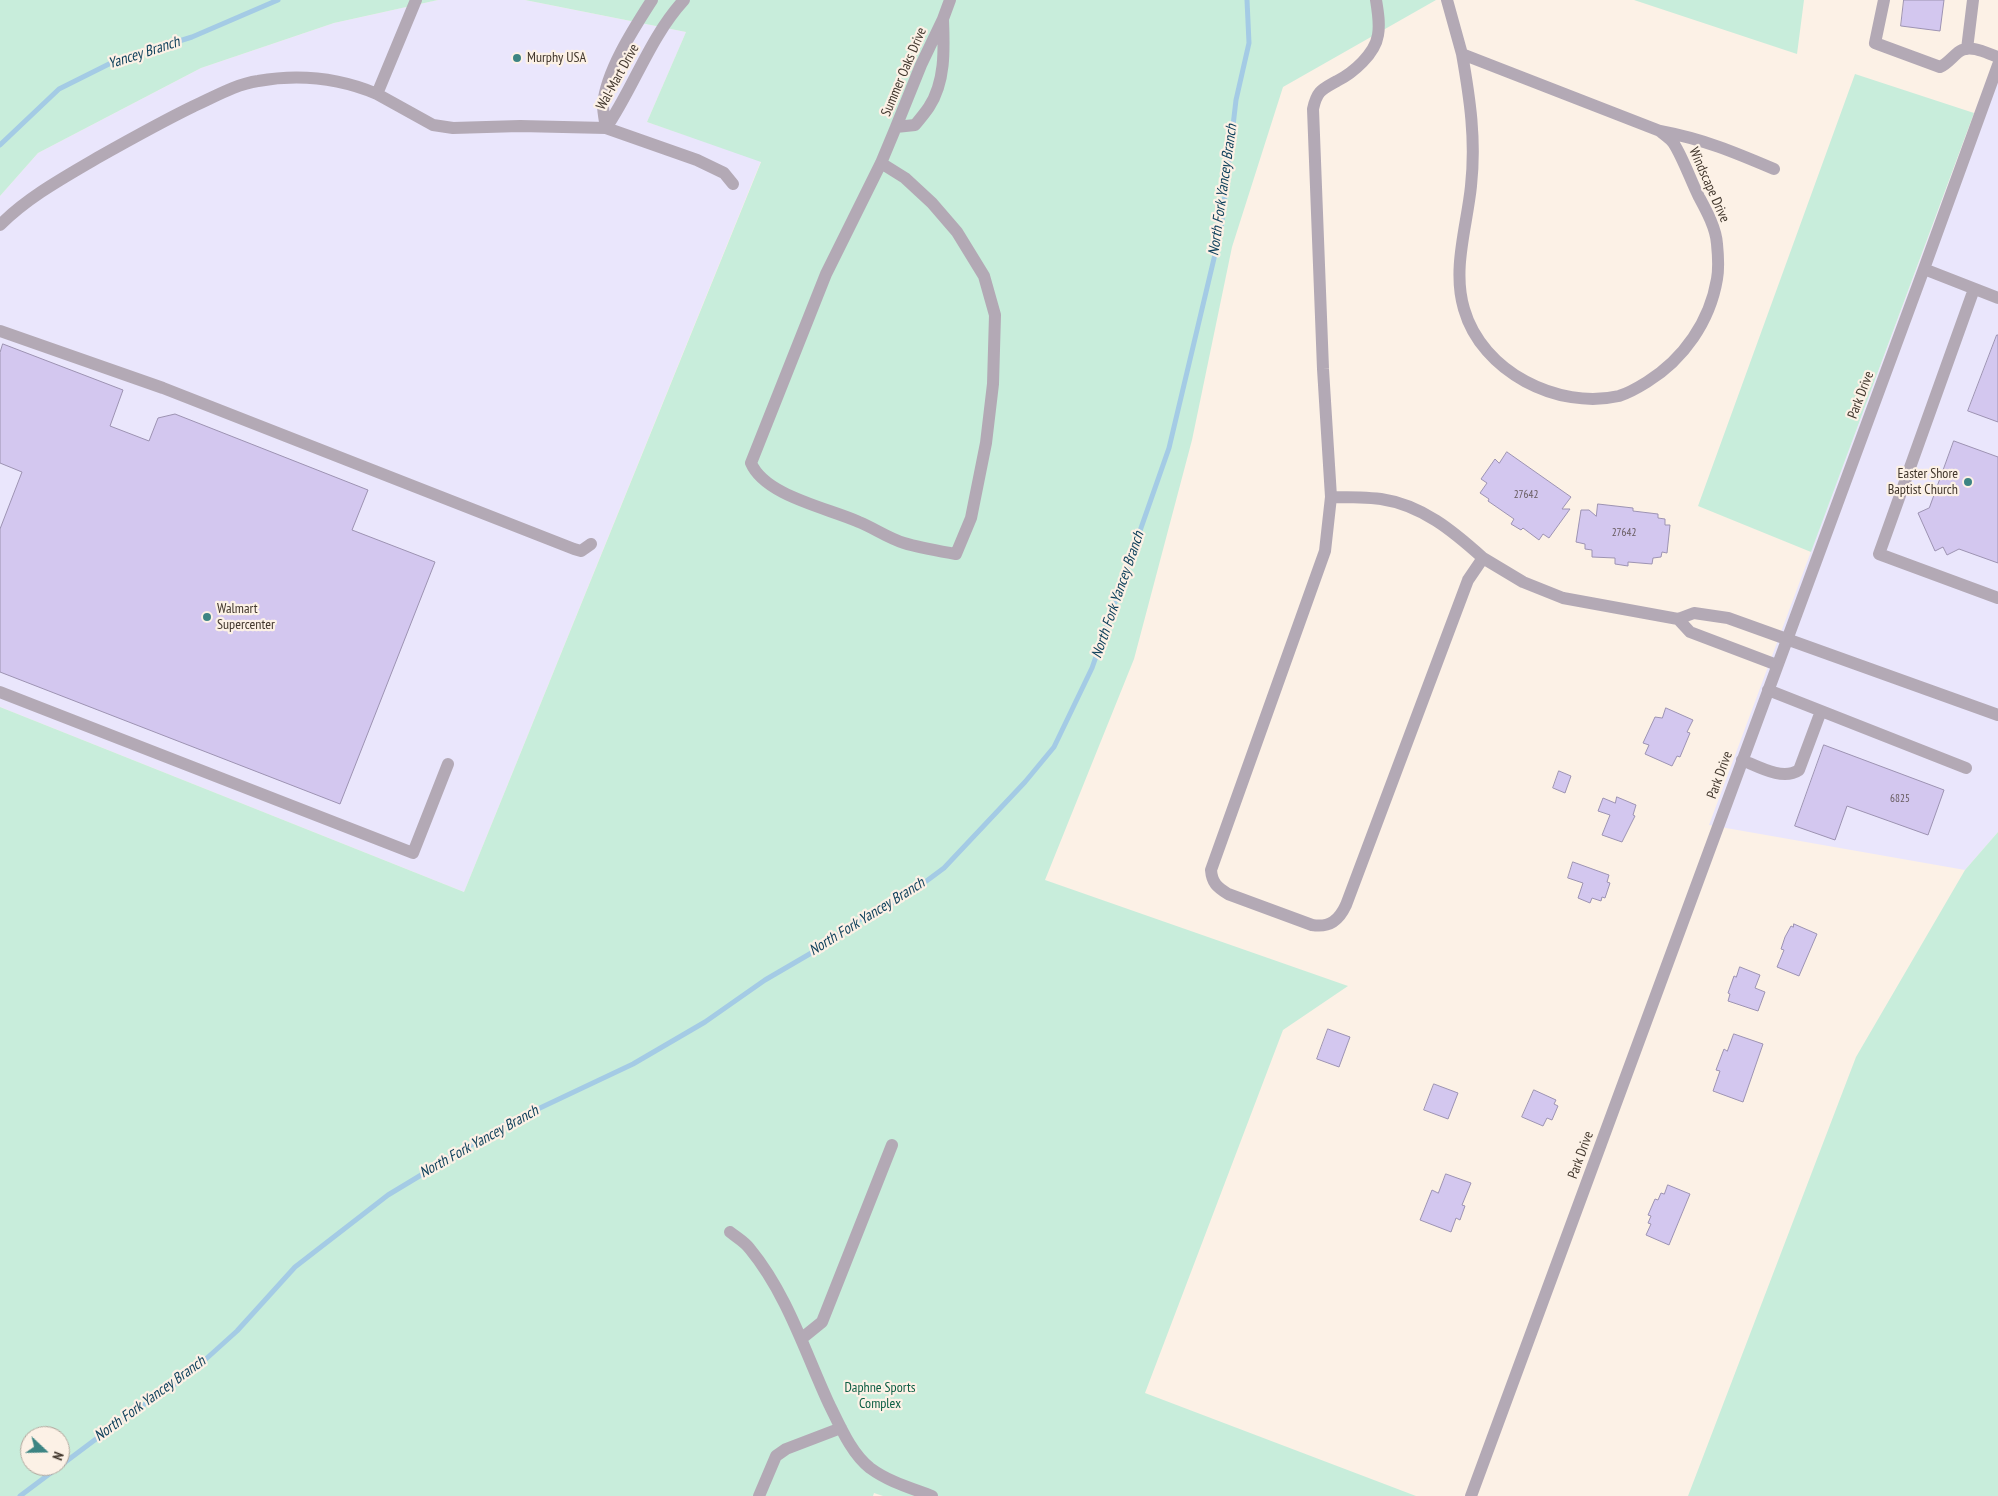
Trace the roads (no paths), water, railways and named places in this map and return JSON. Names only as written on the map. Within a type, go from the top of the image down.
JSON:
[{"type":"street","points":[[377,94],[416,0]]},
{"type":"street","name":"Wal-Mart Drive","points":[[606,128],[603,105],[618,57],[631,32],[652,0]]},
{"type":"street","name":"Wal-Mart Drive","points":[[606,128],[649,51],[684,0]]},
{"type":"street","name":"Summer Oaks Drive","points":[[943,19],[945,54],[939,84],[930,105],[915,125],[896,127],[950,0]]},
{"type":"street","points":[[1376,0],[1379,23],[1378,37],[1369,54],[1350,72],[1321,90],[1316,97],[1312,109],[1323,369],[1331,497],[1325,551],[1211,870],[1212,879],[1217,887],[1240,899],[1312,926],[1322,927],[1332,923],[1340,916],[1468,580],[1483,558]]},
{"type":"street","name":"Windscape Drive","points":[[1447,0],[1462,54],[1472,113],[1473,150],[1471,186],[1462,240],[1460,275],[1460,293],[1464,311],[1481,345],[1494,360],[1510,372],[1545,390],[1583,400],[1620,396],[1637,388],[1667,368],[1679,356],[1700,328],[1718,278],[1717,241],[1706,210],[1673,143],[1660,131],[1462,54]]},
{"type":"street","points":[[1884,0],[1875,43],[1940,67],[1947,64],[1963,49],[1998,57]]},
{"type":"street","points":[[1967,49],[1973,0]]},
{"type":"street","name":"Park Drive","points":[[1471,1496],[1998,65]]},
{"type":"street","points":[[0,225],[25,203],[57,181],[139,134],[216,96],[256,81],[287,77],[334,80],[360,87],[377,94],[433,126],[467,128],[520,126],[606,128],[697,160],[724,173],[733,184]]},
{"type":"street","points":[[882,163],[905,178],[957,232],[984,276],[995,315],[992,384],[986,443],[971,518],[956,554],[903,543],[858,521],[789,495],[763,480],[755,472],[751,463],[826,274],[882,163],[896,127]]},
{"type":"street","points":[[1660,131],[1691,137],[1716,145],[1774,169]]},
{"type":"street","points":[[1924,269],[1998,298]]},
{"type":"street","points":[[1974,289],[1879,554],[1998,598]]},
{"type":"street","points":[[0,331],[163,388],[574,549],[581,551],[591,544]]},
{"type":"street","points":[[1331,497],[1382,500],[1416,509],[1449,529],[1483,558],[1523,582],[1563,598],[1678,619],[1694,613],[1728,618],[1998,715]]},
{"type":"street","points":[[1678,619],[1690,632],[1777,665]]},
{"type":"street","points":[[1768,690],[1966,768]]},
{"type":"street","points":[[0,692],[413,854],[448,764]]},
{"type":"street","points":[[1742,760],[1783,775],[1793,774],[1799,770],[1821,711]]},
{"type":"street","points":[[801,1339],[822,1322],[892,1145]]},
{"type":"street","points":[[730,1232],[749,1247],[764,1268],[786,1306],[851,1447],[869,1467],[888,1479],[932,1496]]},
{"type":"street","points":[[759,1496],[776,1456],[786,1449],[841,1428]]},
{"type":"waterway","name":"Yancey Branch","points":[[0,145],[59,89],[115,61],[192,37],[278,0]]},
{"type":"waterway","name":"North Fork Yancey Branch","points":[[20,1496],[124,1418],[186,1377],[237,1331],[295,1267],[388,1195],[504,1125],[633,1064],[705,1022],[765,980],[825,945],[853,923],[909,894],[944,868],[1025,782],[1054,747],[1092,668],[1169,448],[1221,229],[1236,100],[1249,43],[1247,0]]},
{"type":"place","name":"Murphy USA","points":[[517,58]]},
{"type":"place","name":"Easter Shore Baptist Church","points":[[1968,482]]},
{"type":"place","name":"Walmart Supercenter","points":[[207,617]]},
{"type":"park label","name":"Daphne Sports Complex","points":[[880,1396]]}]
